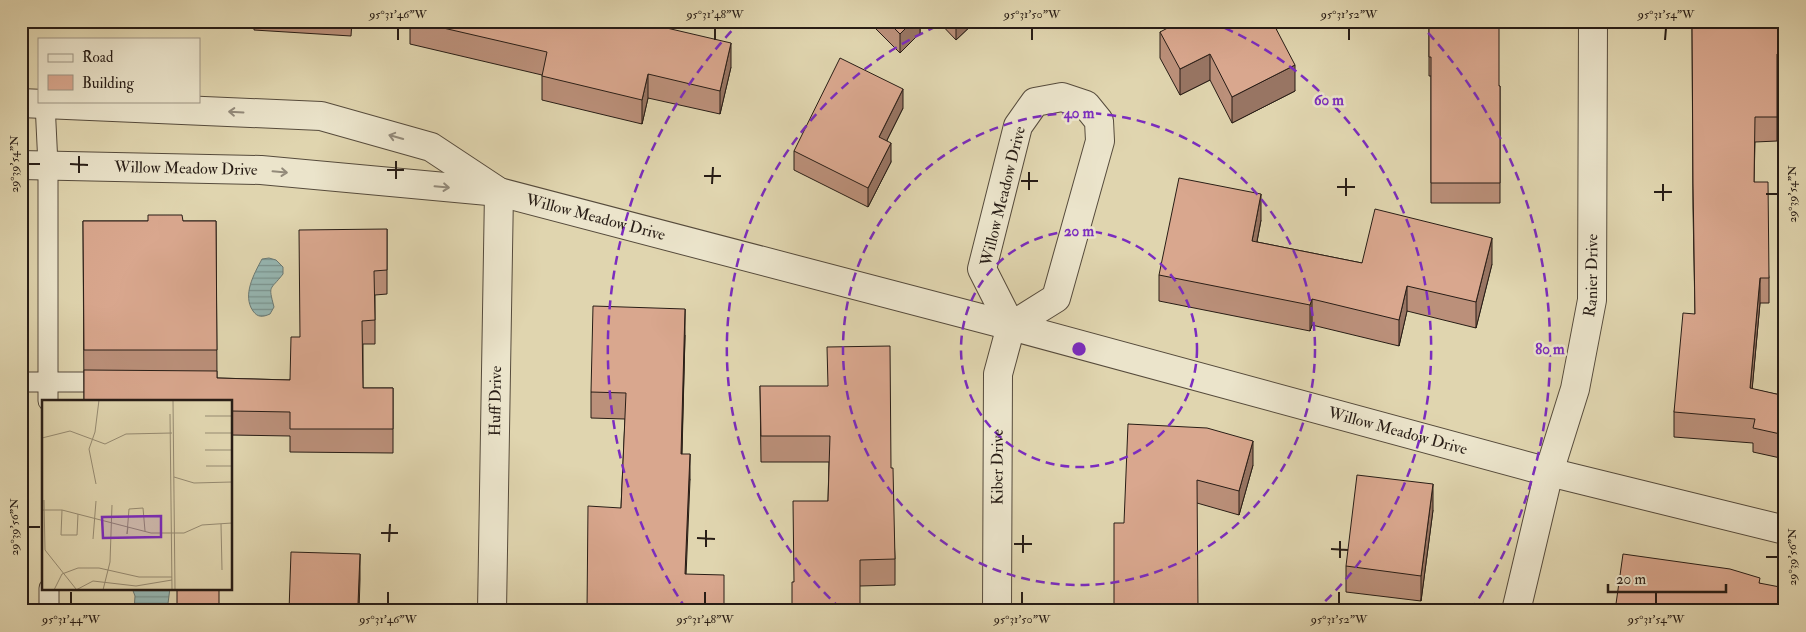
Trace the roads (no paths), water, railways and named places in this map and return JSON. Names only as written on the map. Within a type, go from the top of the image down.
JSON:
[{"type":"street","name":"Ranier Drive","points":[[1516,611],[1549,472],[1575,389],[1592,300],[1593,21]]},
{"type":"street","name":"Willow Meadow Drive","points":[[1062,97],[1086,104],[1099,121],[1100,141],[1056,298],[1011,326],[982,269],[1018,126],[1036,102],[1062,97]]},
{"type":"street","name":"Willow Meadow Drive","points":[[33,103],[321,116],[431,147],[500,192]]},
{"type":"street","name":"Willow Meadow Drive","points":[[34,165],[261,170],[500,192],[1011,326],[1549,472],[1785,530]]},
{"type":"street","name":"Huff Drive","points":[[492,611],[500,192]]},
{"type":"street","name":"Kiber Drive","points":[[997,611],[998,374],[1011,326]]},
{"type":"lane","points":[[33,103],[34,165],[48,392]]},
{"type":"lane","points":[[21,382],[48,392],[124,382]]},
{"type":"lane","points":[[49,590],[49,611]]},
{"type":"water","points":[[262,259],[276,260],[283,267],[283,274],[271,288],[274,307],[270,314],[261,316],[253,311],[250,305],[249,291]]},
{"type":"water","points":[[133,590],[170,590],[167,611],[134,611],[135,596]]}]
